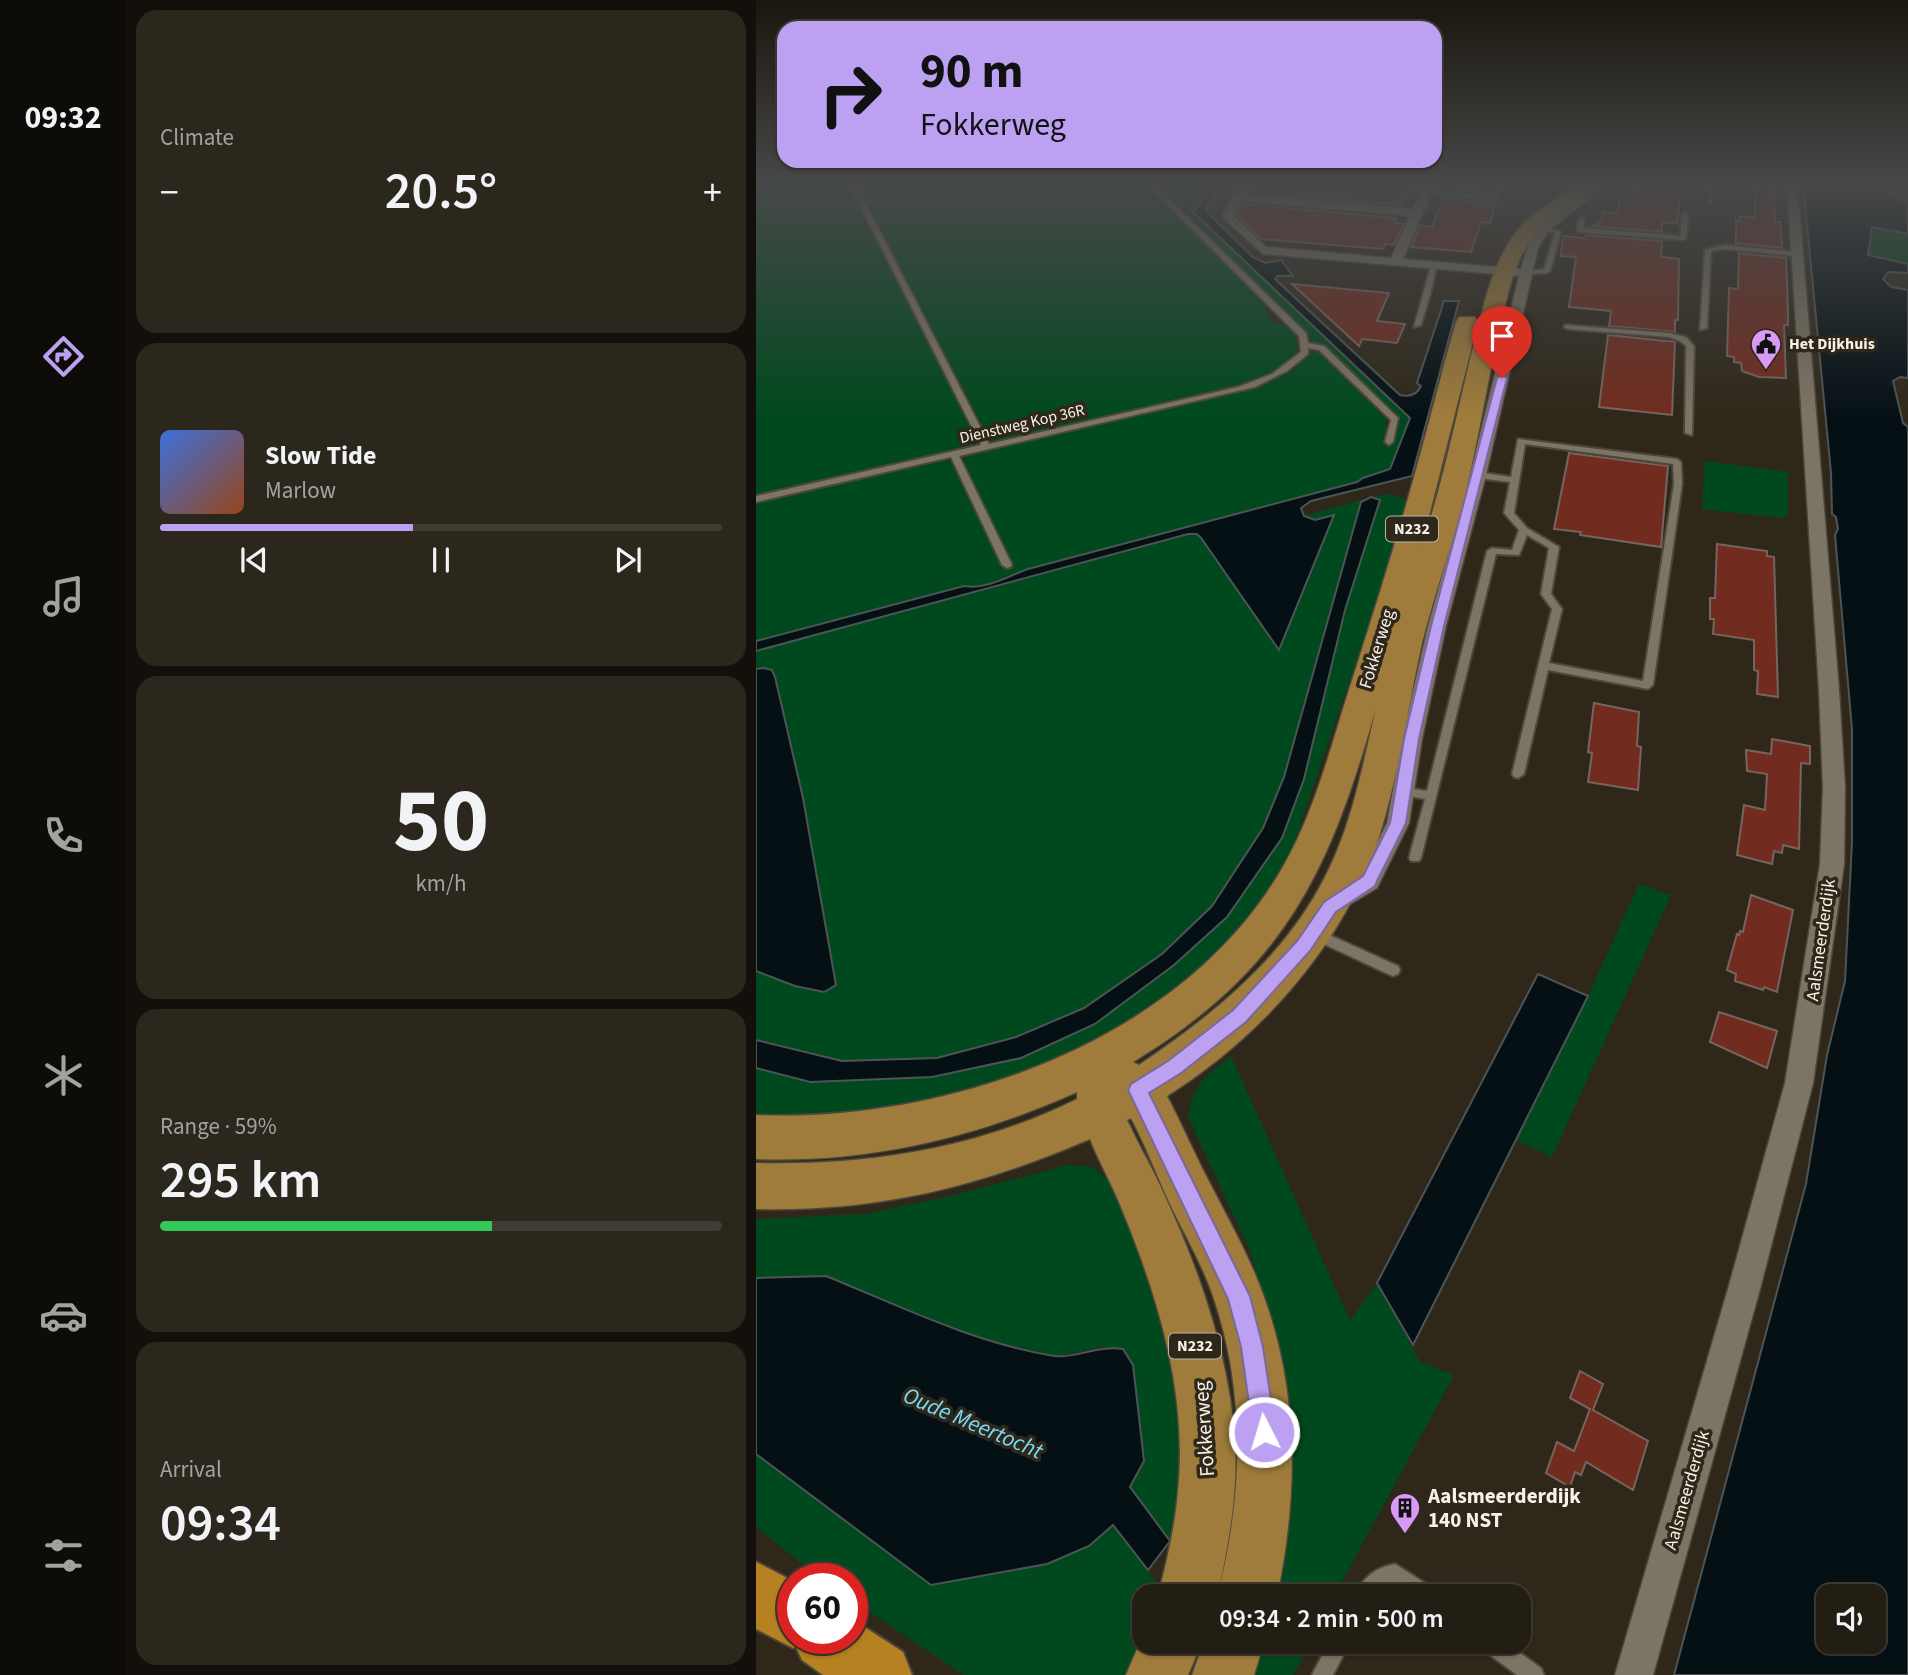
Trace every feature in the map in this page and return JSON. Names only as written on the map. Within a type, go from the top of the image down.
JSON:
[{"type":"highway","points":[[756,1592],[777,1606]]},
{"type":"highway","points":[[848,1654],[880,1675]]},
{"type":"main road","name":"Fokkerweg","points":[[756,1137],[804,1139],[862,1135],[930,1122],[1008,1100],[1097,1061],[1174,1011],[1228,965],[1264,927],[1300,874],[1336,786],[1429,471],[1452,370],[1494,261]]},
{"type":"main road","name":"Fokkerweg","points":[[756,1186],[831,1185],[923,1173],[1027,1143],[1119,1101],[1184,1060],[1239,1016],[1264,991],[1322,920],[1361,835],[1412,625],[1456,475],[1482,357],[1495,261]]},
{"type":"main road","name":"Fokkerweg","points":[[1097,1061],[1239,1296],[1262,1401],[1265,1465],[1260,1537],[1250,1584]]},
{"type":"main road","name":"Fokkerweg","points":[[1119,1101],[1147,1213],[1192,1333],[1202,1379],[1207,1418],[1209,1475],[1203,1531],[1191,1584]]},
{"type":"main road","points":[[1157,1675],[1167,1654]]},
{"type":"main road","points":[[1223,1675],[1230,1654]]},
{"type":"street","points":[[1387,261],[1434,265],[1458,261]]},
{"type":"street","points":[[1507,261],[1527,273]]},
{"type":"street","name":"Fokkerweg","points":[[1322,920],[1369,881],[1398,823],[1412,739],[1437,626],[1478,475],[1529,261]]},
{"type":"street","name":"Aalsmeerderdijk","points":[[1634,1675],[1747,1278],[1799,1083],[1832,864],[1834,789],[1829,690],[1797,261]]},
{"type":"lane","points":[[892,261],[986,447]]},
{"type":"lane","points":[[1228,261],[1303,335],[1306,345],[1321,348],[1395,420],[1389,442]]},
{"type":"lane","points":[[1527,273],[1547,271],[1550,261]]},
{"type":"lane","points":[[1703,328],[1707,261]]},
{"type":"lane","points":[[1417,324],[1428,298],[1428,284],[1434,265]]},
{"type":"lane","points":[[1568,327],[1669,335],[1683,339],[1689,346],[1689,433]]},
{"type":"lane","name":"Dienstweg Kop 36R","points":[[756,499],[1258,384],[1290,367],[1305,352],[1306,345]]},
{"type":"lane","points":[[1518,774],[1557,609],[1546,594],[1554,547],[1524,530],[1509,513],[1521,441],[1676,462],[1678,484],[1648,685],[1544,667]]},
{"type":"lane","points":[[954,454],[1007,565]]},
{"type":"lane","points":[[1478,475],[1515,480]]},
{"type":"lane","points":[[1416,858],[1492,551],[1516,553],[1524,530]]},
{"type":"lane","points":[[1403,791],[1432,796]]},
{"type":"lane","points":[[1322,920],[1393,970]]},
{"type":"lane","points":[[1372,1584],[1381,1576],[1395,1574],[1410,1584]]},
{"type":"lane","points":[[1322,1675],[1333,1654]]},
{"type":"lane","points":[[1505,1654],[1534,1675]]},
{"type":"green space","points":[[756,261],[888,261],[977,437],[972,447],[756,496]]},
{"type":"green space","points":[[896,261],[1224,261],[1268,305],[1266,313],[1275,322],[1292,329],[1296,339],[1297,349],[1288,363],[1253,383],[998,441],[990,440]]},
{"type":"green space","points":[[1233,261],[1245,261],[1410,418],[1390,469],[1357,482],[1028,569],[989,584],[964,586],[756,641],[756,502],[942,460],[953,463],[1004,567],[1011,565],[963,465],[966,454],[1258,388],[1296,368],[1309,352],[1320,352],[1386,419],[1387,431],[1382,442],[1391,444],[1399,428],[1393,414],[1316,344]]},
{"type":"green space","points":[[1705,461],[1788,472],[1788,515],[1782,518],[1702,509]]},
{"type":"green space","points":[[1389,494],[1411,501],[1290,855],[1250,919],[1199,972],[1129,1024],[1001,1087],[835,1122],[756,1118],[756,1068],[810,1082],[932,1077],[1021,1058],[1095,1024],[1174,965],[1227,917],[1282,838],[1304,779],[1345,610],[1379,500],[1371,497]]},
{"type":"green space","points":[[1365,499],[1361,502],[1284,777],[1263,828],[1212,906],[1162,954],[1084,1008],[1016,1037],[937,1058],[842,1061],[756,1040],[756,971],[795,986],[836,985],[803,798],[775,677],[769,669],[756,669],[756,651],[1188,534],[1197,534],[1201,538],[1279,649],[1334,516],[1315,520],[1304,516]]},
{"type":"green space","points":[[1639,884],[1671,895],[1552,1157],[1516,1140],[1588,996]]},
{"type":"green space","points":[[1231,1056],[1350,1321],[1377,1283],[1420,1362],[1454,1375],[1341,1584],[1276,1584],[1282,1405],[1252,1255],[1188,1117],[1193,1096],[1208,1075]]},
{"type":"green space","points":[[1067,1165],[1093,1167],[1117,1188],[1164,1315],[1180,1376],[1184,1512],[1170,1541],[1130,1487],[1107,1346],[1058,1356],[985,1340],[826,1276],[756,1278],[756,1219],[865,1214],[951,1196]]},
{"type":"green space","points":[[756,1454],[931,1585],[1089,1546],[1113,1524],[1158,1584],[1132,1584],[1132,1654],[1142,1654],[1132,1675],[964,1675],[868,1611],[868,1563],[802,1563],[756,1527]]},
{"type":"green space","points":[[1260,1654],[1304,1654],[1293,1675],[1253,1675]]},
{"type":"water","points":[[1245,261],[1282,261],[1293,276],[1277,276],[1275,279],[1400,395],[1412,395],[1421,386],[1417,383],[1444,301],[1459,301],[1412,476],[1311,501],[1301,508],[1304,516],[1315,520],[1334,515],[1279,650],[1201,538],[1197,534],[1188,534],[756,651],[756,641],[964,586],[989,584],[1028,569],[1357,482],[1390,469],[1410,418]]},
{"type":"water","points":[[1811,261],[1895,261],[1908,264],[1908,273],[1888,272],[1883,279],[1891,287],[1908,290],[1908,378],[1900,377],[1893,381],[1903,423],[1908,427],[1908,1675],[1674,1675],[1806,1184],[1827,1055],[1845,981],[1852,842],[1852,729],[1835,535],[1838,529],[1836,517],[1832,514],[1831,473]]},
{"type":"water","points":[[1371,497],[1380,500],[1345,610],[1304,779],[1282,838],[1227,917],[1174,965],[1095,1024],[1021,1058],[932,1077],[810,1082],[756,1068],[756,1040],[842,1061],[937,1058],[1016,1037],[1084,1008],[1162,954],[1212,906],[1263,828],[1284,777],[1361,502]]},
{"type":"water","points":[[756,669],[772,670],[775,677],[803,798],[836,985],[824,992],[795,986],[756,971]]},
{"type":"water","points":[[1538,974],[1588,996],[1413,1345],[1377,1283]]},
{"type":"water","name":"Oude Meertocht","points":[[826,1276],[966,1333],[1024,1350],[1070,1356],[1104,1349],[1123,1349],[1133,1365],[1144,1461],[1130,1487],[1170,1541],[1148,1570],[1113,1525],[1089,1546],[1047,1564],[931,1585],[756,1454],[756,1278]]},
{"type":"building","points":[[1575,261],[1679,261],[1678,320],[1675,320],[1675,332],[1609,326],[1611,311],[1569,307]]},
{"type":"building","points":[[1739,261],[1786,261],[1786,378],[1759,377],[1742,371],[1741,363],[1734,362],[1734,357],[1727,356],[1729,288],[1738,289]]},
{"type":"building","points":[[1292,284],[1389,293],[1377,321],[1405,324],[1397,343],[1362,339],[1359,346]]},
{"type":"building","points":[[1608,335],[1675,342],[1672,415],[1599,407]]},
{"type":"building","points":[[1569,453],[1668,466],[1661,547],[1554,529]]},
{"type":"building","points":[[1717,544],[1767,551],[1767,556],[1774,557],[1778,697],[1757,694],[1758,671],[1754,670],[1754,640],[1713,634],[1714,619],[1710,619],[1710,598],[1715,598]]},
{"type":"building","points":[[1594,703],[1639,712],[1637,746],[1641,747],[1638,790],[1588,782],[1592,753],[1588,752]]},
{"type":"building","points":[[1772,739],[1810,746],[1810,764],[1801,763],[1799,849],[1783,845],[1782,853],[1774,851],[1772,864],[1737,855],[1744,805],[1765,810],[1767,774],[1747,771],[1746,750],[1771,754]]},
{"type":"building","points":[[1751,895],[1793,910],[1777,992],[1735,981],[1736,974],[1727,970],[1737,934],[1743,932]]},
{"type":"building","points":[[1719,1012],[1777,1031],[1767,1068],[1710,1042]]},
{"type":"building","points":[[1580,1371],[1603,1384],[1593,1410],[1648,1441],[1633,1490],[1586,1462],[1581,1475],[1575,1472],[1570,1487],[1546,1473],[1557,1442],[1574,1451],[1590,1409],[1570,1398]]},
{"type":"place","name":"Het Dijkhuis","points":[[1766,371]]},
{"type":"place","name":"Aalsmeerderdijk 140 NST","points":[[1405,1535]]},
{"type":"route","points":[[1264,1432],[1262,1401],[1239,1296],[1138,1090],[1175,1067],[1239,1016],[1303,946],[1330,907],[1369,881],[1398,823],[1412,739],[1437,626],[1502,378]]}]
